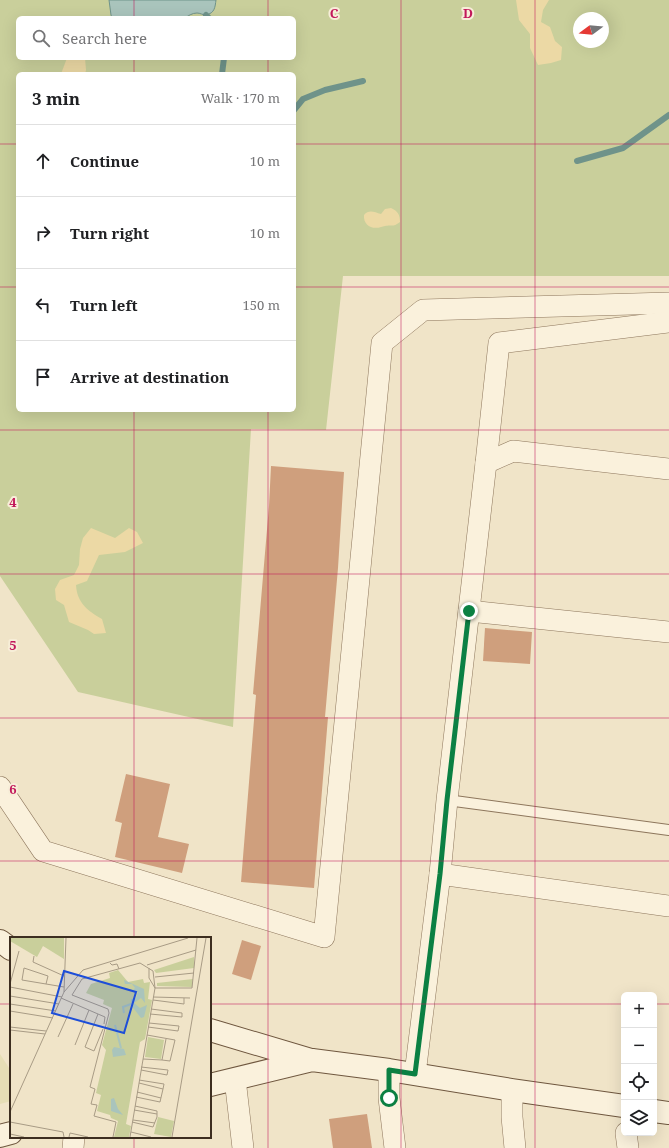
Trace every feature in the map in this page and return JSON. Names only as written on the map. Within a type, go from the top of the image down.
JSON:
[{"type":"main road","points":[[0,941],[10,947]]},
{"type":"main road","points":[[211,1030],[312,1060],[415,1074],[621,1109]]},
{"type":"main road","points":[[211,1085],[312,1060]]},
{"type":"main road","points":[[657,1111],[669,1113]]},
{"type":"main road","points":[[0,1136],[10,1133]]},
{"type":"street","points":[[0,787],[43,851],[324,938],[382,343],[423,310],[669,304]]},
{"type":"street","points":[[415,1074],[440,874],[447,800],[499,343],[669,322]]},
{"type":"street","points":[[486,463],[513,451],[669,469]]},
{"type":"street","points":[[469,611],[669,632]]},
{"type":"street","points":[[440,874],[669,906]]},
{"type":"street","points":[[389,1070],[389,1098],[395,1148]]},
{"type":"street","points":[[235,1079],[243,1148]]},
{"type":"street","points":[[512,1090],[512,1116],[515,1148]]},
{"type":"street","points":[[626,1136],[628,1148]]},
{"type":"street","points":[[73,1148],[74,1138]]},
{"type":"lane","points":[[447,800],[669,830]]},
{"type":"shaded area","points":[[0,1054],[10,1069],[10,1101],[0,1104]]},
{"type":"green space","points":[[0,0],[669,0],[669,276],[343,276],[326,430],[251,429],[233,727],[78,692],[0,576]]},
{"type":"sand","points":[[516,0],[549,0],[543,10],[541,22],[550,27],[555,41],[562,47],[561,60],[538,65],[530,48],[530,34],[519,20]]},
{"type":"sand","points":[[66,60],[85,60],[86,72],[62,72]]},
{"type":"sand","points":[[391,208],[399,215],[400,222],[397,224],[374,228],[365,222],[364,215],[368,212],[381,214],[385,209]]},
{"type":"sand","points":[[91,528],[115,538],[129,528],[137,532],[143,543],[125,552],[99,555],[87,581],[76,585],[81,602],[92,613],[102,619],[106,633],[94,634],[69,622],[64,605],[56,600],[55,589],[60,580],[74,575],[79,565],[80,549],[83,538]]},
{"type":"water","points":[[109,0],[216,0],[213,11],[206,15],[195,13],[188,16],[111,15]]},
{"type":"building","points":[[271,466],[344,472],[338,568],[325,717],[328,717],[314,888],[241,882],[256,695],[253,694]]},
{"type":"building","points":[[485,628],[532,632],[530,664],[483,661]]},
{"type":"building","points":[[126,774],[170,784],[158,837],[189,844],[182,873],[115,857],[122,823],[115,821]]},
{"type":"building","points":[[242,940],[261,946],[251,980],[232,974]]},
{"type":"building","points":[[367,1114],[372,1148],[333,1148],[329,1119]]},
{"type":"waterway","points":[[222,72],[224,60]]},
{"type":"waterway","points":[[296,108],[303,99],[325,90],[363,81]]},
{"type":"waterway","points":[[577,161],[623,148],[669,115]]},
{"type":"route","points":[[389,1098],[389,1070],[415,1074],[440,874],[469,611]]}]
